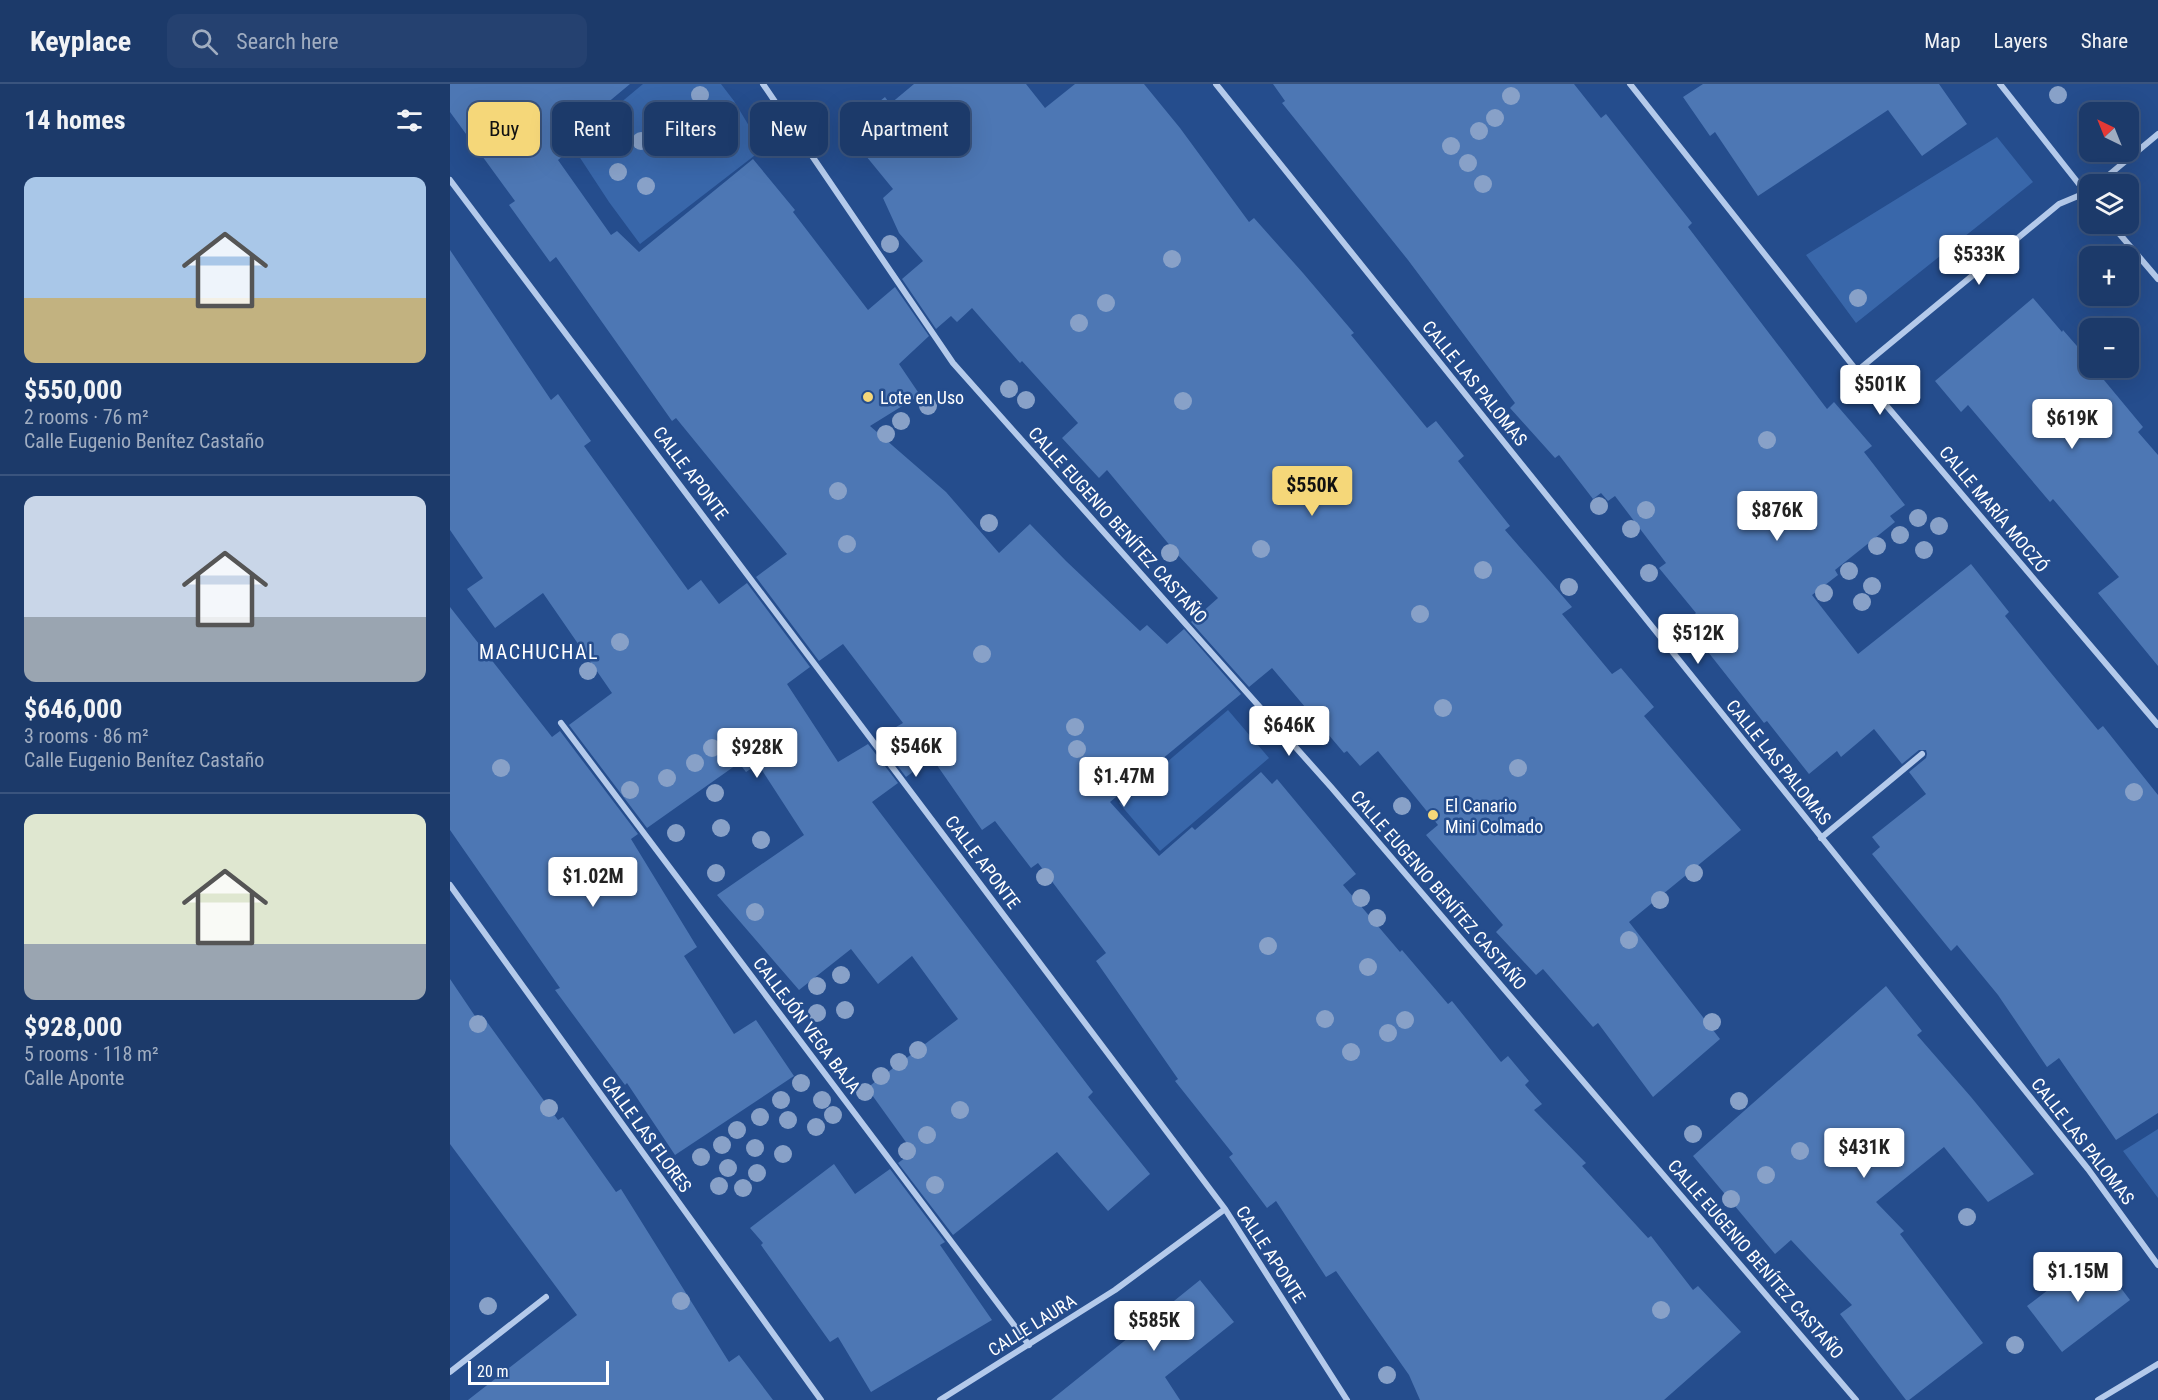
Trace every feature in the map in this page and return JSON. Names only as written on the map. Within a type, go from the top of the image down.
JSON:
[{"type":"street","name":"CALLE EUGENIO BENÍTEZ CASTAÑO","points":[[763,84],[953,363],[1331,787],[1856,1400]]},
{"type":"street","name":"CALLE LAS PALOMAS","points":[[1216,84],[2088,1169],[2158,1265]]},
{"type":"street","name":"CALLE MARÍA MOCZÓ","points":[[1630,84],[1857,371],[2158,725]]},
{"type":"street","points":[[2000,84],[2079,183]]},
{"type":"street","points":[[2110,174],[2158,134]]},
{"type":"street","name":"CALLE APONTE","points":[[450,180],[1225,1209],[1347,1400]]},
{"type":"street","points":[[1857,371],[2059,204],[2079,197]]},
{"type":"street","points":[[2120,234],[2158,279]]},
{"type":"street","name":"CALLEJÓN VEGA BAJA","points":[[561,723],[1029,1345]]},
{"type":"street","points":[[1821,838],[1922,754]]},
{"type":"street","name":"CALLE LAS FLORES","points":[[450,885],[821,1400]]},
{"type":"street","name":"CALLE LAURA","points":[[940,1400],[1115,1290],[1225,1209]]},
{"type":"street","points":[[450,1372],[546,1297]]},
{"type":"street","points":[[2098,1400],[2158,1364]]},
{"type":"shaded area","points":[[643,84],[721,84],[735,102],[644,102],[644,156],[738,156],[738,108],[750,127],[750,156],[754,156],[640,244],[579,156],[632,156],[632,102],[621,102]]},
{"type":"shaded area","points":[[1997,137],[2033,182],[1856,323],[1806,255]]},
{"type":"shaded area","points":[[1228,710],[1269,758],[1160,851],[1119,803]]},
{"type":"shaded area","points":[[2158,1129],[2158,1198],[2123,1151]]},
{"type":"building","points":[[450,84],[630,84],[608,102],[552,102],[552,156],[563,156],[558,160],[611,235],[617,231],[639,252],[753,159],[795,210],[793,212],[868,310],[895,287],[929,336],[899,364],[920,395],[870,426],[946,492],[999,553],[1030,524],[1140,631],[1147,625],[1167,644],[1184,629],[1241,694],[1110,802],[1159,856],[1192,827],[1195,830],[1261,772],[1272,784],[1277,779],[1356,874],[1343,885],[1448,1004],[1452,1001],[1501,1062],[1508,1056],[1529,1081],[1525,1085],[1542,1104],[1534,1110],[1586,1163],[1582,1166],[1648,1238],[1651,1236],[1693,1290],[1698,1286],[1741,1332],[1664,1400],[1420,1400],[1409,1375],[1336,1271],[1326,1277],[1276,1201],[1267,1208],[1229,1157],[1233,1154],[1175,1081],[1178,1079],[1096,961],[1106,953],[1038,863],[1031,868],[995,821],[982,830],[932,758],[906,777],[877,738],[903,723],[843,644],[819,661],[756,577],[787,554],[676,418],[672,421],[556,257],[550,262],[509,205],[515,201],[482,156],[540,156],[540,102],[468,102],[468,137],[450,112]]},
{"type":"building","points":[[914,84],[1026,84],[1045,108],[1075,84],[1144,84],[1180,128],[1249,222],[1254,218],[1303,273],[1354,333],[1351,335],[1427,428],[1436,421],[1464,456],[1458,461],[1510,526],[1505,530],[1572,607],[1562,614],[1612,674],[1621,668],[1654,707],[1644,716],[1741,830],[1629,922],[1720,1039],[1653,1097],[1598,1023],[1593,1027],[1543,969],[1536,975],[1496,932],[1503,925],[1426,835],[1438,825],[1378,751],[1360,766],[1347,751],[1344,753],[1272,668],[1249,687],[1191,622],[1218,598],[1177,554],[1107,470],[1099,478],[1062,438],[1078,423],[1022,361],[1020,363],[972,308],[957,322],[951,316],[936,329],[902,279],[923,261],[899,233],[883,198],[893,189],[866,156],[970,156],[970,102],[892,102]]},
{"type":"building","points":[[1273,84],[1574,84],[1601,118],[1606,114],[1692,223],[1688,227],[1827,409],[1834,402],[1872,446],[1864,452],[1905,505],[1890,516],[1895,522],[1835,570],[1838,575],[1812,595],[1858,654],[1971,564],[2009,612],[2005,616],[2051,673],[2098,730],[2103,726],[2158,795],[2158,1113],[2116,1140],[2059,1058],[2047,1067],[1998,995],[1957,945],[1951,951],[1872,854],[1880,847],[1872,837],[1926,794],[1909,772],[1926,758],[1926,750],[1919,750],[1902,764],[1874,729],[1841,757],[1837,751],[1809,774],[1767,721],[1764,723],[1701,643],[1707,638],[1691,617],[1696,613],[1659,568],[1666,563],[1615,496],[1608,501],[1601,493],[1593,499],[1559,455],[1555,458],[1510,408],[1515,403],[1408,260],[1282,103],[1285,101]]},
{"type":"building","points":[[1703,84],[1939,84],[1967,124],[1922,156],[1888,110],[1758,196],[1715,132],[1710,136],[1683,97]]},
{"type":"building","points":[[885,97],[889,102],[879,102]]},
{"type":"building","points":[[450,250],[551,400],[558,394],[591,441],[584,446],[688,590],[701,580],[719,604],[747,583],[810,667],[787,684],[838,762],[868,744],[898,783],[872,802],[1093,1092],[1088,1097],[1150,1174],[1108,1211],[1057,1152],[953,1235],[898,1163],[913,1152],[867,1088],[958,1019],[912,956],[878,984],[851,949],[799,990],[717,895],[804,835],[758,764],[746,772],[739,763],[647,828],[569,725],[612,693],[543,593],[495,628],[467,589],[483,578],[450,530]]},
{"type":"building","points":[[2033,298],[2079,348],[2079,378],[2102,378],[2143,427],[2138,432],[2158,455],[2158,666],[2098,593],[2119,577],[2053,499],[2050,502],[1968,405],[1961,412],[1935,381]]},
{"type":"building","points":[[450,607],[552,737],[560,731],[638,834],[631,839],[697,947],[684,956],[734,1034],[756,1020],[794,1076],[675,1155],[627,1083],[625,1085],[555,990],[560,988],[450,830]]},
{"type":"building","points":[[450,979],[477,1019],[482,1015],[558,1120],[563,1117],[616,1192],[621,1189],[729,1362],[739,1355],[773,1400],[468,1400],[577,1315],[450,1144]]},
{"type":"building","points":[[1886,986],[1922,1031],[1917,1035],[2034,1174],[1988,1202],[1944,1147],[1876,1202],[1904,1231],[1900,1234],[1983,1343],[1909,1400],[1906,1400],[1840,1314],[1852,1305],[1791,1240],[1775,1254],[1693,1156]]},
{"type":"building","points":[[834,1164],[855,1194],[890,1169],[945,1242],[940,1245],[992,1320],[871,1392],[838,1337],[830,1342],[761,1245],[763,1243],[750,1228]]},
{"type":"building","points":[[2095,1254],[2130,1300],[2062,1352],[2027,1306]]},
{"type":"building","points":[[1200,1280],[1234,1322],[1165,1377],[1180,1400],[1051,1400]]},
{"type":"place","name":"Lote en Uso","points":[[868,397]]},
{"type":"place","name":"El Canario Mini Colmado","points":[[1433,815]]},
{"type":"district","name":"MACHUCHAL","points":[[539,652]]}]
